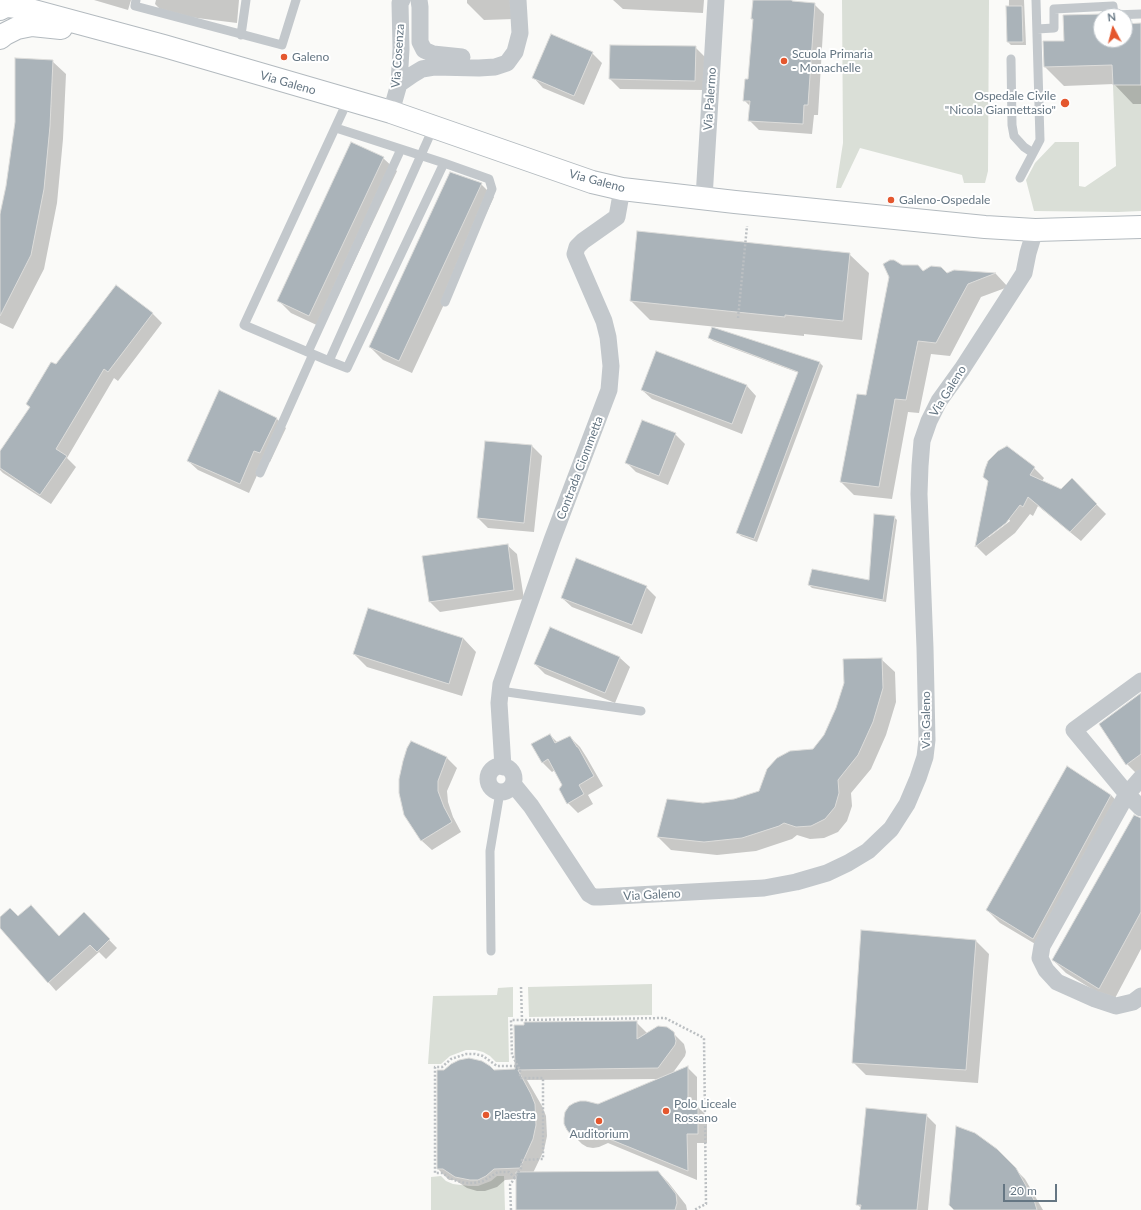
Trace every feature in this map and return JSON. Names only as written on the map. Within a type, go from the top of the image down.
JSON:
[{"type":"main road","points":[[8,8],[166,37],[175,50],[161,56],[62,29],[11,18],[8,8]]},
{"type":"main road","points":[[0,38],[17,28],[47,26]]},
{"type":"main road","name":"Via Galeno","points":[[175,50],[391,112],[592,182],[622,189],[985,227],[1035,230],[1141,227]]},
{"type":"street","points":[[419,0],[420,42],[424,50],[432,54],[464,58],[499,56],[515,52]]},
{"type":"street","points":[[398,84],[422,69],[434,67],[479,68],[507,63],[515,52],[520,33],[518,0]]},
{"type":"street","name":"Via Palermo","points":[[704,198],[716,0]]},
{"type":"street","name":"Via Cosenza","points":[[391,112],[398,84],[401,49],[399,1]]},
{"type":"street","name":"Contrada Ciommetta","points":[[503,766],[499,703],[501,684],[552,540],[609,390],[611,356],[604,321],[575,254],[576,247],[583,240],[617,217],[622,189]]},
{"type":"street","name":"Via Galeno","points":[[507,788],[531,806],[589,894],[594,897],[764,888],[796,882],[827,873],[848,863],[868,850],[891,829],[907,804],[918,778],[925,758],[927,740],[925,643],[918,494],[922,441],[929,421],[939,402],[1024,273],[1035,230]]},
{"type":"street","points":[[1141,681],[1074,730],[1127,794],[1141,808]]},
{"type":"street","points":[[503,766],[511,771],[514,779],[507,788],[492,789],[490,786],[488,778],[489,774],[495,768],[503,766]]},
{"type":"street","points":[[1141,778],[1127,794],[1042,946],[1040,958],[1046,970],[1057,982],[1095,999],[1116,1006],[1133,1002],[1141,996]]},
{"type":"lane","points":[[136,0],[135,6],[282,45],[296,0]]},
{"type":"lane","points":[[241,35],[246,0]]},
{"type":"lane","points":[[1020,178],[1040,140],[1036,0]]},
{"type":"lane","points":[[1037,29],[1054,28],[1054,8],[1113,6],[1114,15],[1141,14]]},
{"type":"lane","points":[[1011,59],[1012,125],[1014,136],[1033,154]]},
{"type":"lane","points":[[348,100],[244,325],[347,368],[444,163]]},
{"type":"lane","points":[[328,361],[434,126]]},
{"type":"lane","points":[[336,128],[489,178],[492,189],[445,302]]},
{"type":"lane","points":[[260,473],[310,353],[401,149]]},
{"type":"lane","points":[[500,691],[641,711]]},
{"type":"lane","points":[[491,951],[490,851],[507,788]]},
{"type":"path","points":[[738,318],[747,226]]},
{"type":"path","points":[[521,987],[522,1020]]},
{"type":"path","points":[[511,1210],[510,1186],[521,1168],[522,1160],[543,1159],[544,1078],[520,1078],[520,1070],[512,1055],[511,1020],[665,1018],[704,1038],[706,1204],[694,1210]]},
{"type":"path","points":[[515,1178],[509,1172],[498,1172],[483,1181],[465,1183],[449,1178],[443,1173],[435,1173],[435,1068],[442,1067],[451,1059],[466,1054],[483,1056],[497,1066],[518,1066]]},
{"type":"shaded area","points":[[842,0],[989,0],[988,171],[985,183],[964,183],[962,175],[860,148],[841,188],[836,188],[843,143]]},
{"type":"shaded area","points":[[1113,85],[1141,85],[1141,211],[1034,211],[1026,180],[1035,163],[1055,142],[1079,142],[1079,186],[1085,187],[1116,166]]},
{"type":"shaded area","points":[[652,984],[652,1015],[529,1017],[528,987]]},
{"type":"shaded area","points":[[513,987],[513,1017],[508,1017],[509,1062],[496,1062],[483,1052],[466,1050],[450,1056],[441,1064],[428,1064],[433,996],[497,995],[498,988]]},
{"type":"shaded area","points":[[441,1176],[446,1181],[453,1184],[478,1186],[491,1181],[497,1176],[504,1176],[505,1210],[431,1210],[431,1177]]},
{"type":"building","name":"Scuola Primaria - Monachelle","points":[[753,0],[792,0],[815,3],[808,105],[804,105],[803,124],[748,121],[750,101],[743,101],[745,79],[748,79],[753,19],[751,19]]},
{"type":"building","points":[[1006,6],[1022,6],[1023,42],[1007,42]]},
{"type":"building","points":[[1093,14],[1093,48],[1133,48],[1133,24],[1141,23],[1141,85],[1113,85],[1112,65],[1044,67],[1043,41],[1064,41],[1063,15]]},
{"type":"building","points":[[551,34],[593,52],[574,96],[532,78]]},
{"type":"building","points":[[610,45],[696,46],[695,81],[609,79]]},
{"type":"building","points":[[15,58],[53,60],[50,126],[44,189],[31,255],[0,316],[0,214],[6,186],[15,122]]},
{"type":"building","points":[[351,142],[384,157],[309,316],[277,301]]},
{"type":"building","points":[[450,172],[482,183],[399,361],[369,347]]},
{"type":"building","points":[[637,231],[850,253],[843,321],[785,315],[785,317],[630,301]]},
{"type":"building","points":[[890,260],[894,260],[902,265],[918,265],[923,271],[931,266],[941,267],[947,273],[954,270],[996,273],[968,284],[936,343],[918,341],[906,400],[895,399],[879,487],[840,482],[857,394],[866,395],[889,277],[883,264]]},
{"type":"building","points":[[116,285],[153,313],[108,372],[104,369],[56,449],[67,456],[40,495],[0,468],[0,451],[30,407],[26,404],[51,362],[56,364]]},
{"type":"building","points":[[712,327],[820,362],[754,539],[736,533],[798,372],[708,338]]},
{"type":"building","points":[[656,351],[747,385],[732,424],[641,390]]},
{"type":"building","points":[[219,390],[277,418],[260,453],[254,451],[240,484],[187,461]]},
{"type":"building","points":[[642,420],[676,433],[659,476],[625,463]]},
{"type":"building","points":[[485,441],[532,445],[524,523],[477,518]]},
{"type":"building","points":[[1007,446],[1035,467],[1030,475],[1061,489],[1072,478],[1097,504],[1070,532],[1028,497],[1023,507],[1020,505],[1006,523],[975,547],[988,481],[983,477],[985,469],[988,461],[998,451]]},
{"type":"building","points":[[874,514],[895,516],[883,600],[808,585],[812,569],[869,580]]},
{"type":"building","points":[[508,544],[514,590],[429,602],[422,556]]},
{"type":"building","points":[[576,558],[647,586],[632,625],[561,598]]},
{"type":"building","points":[[368,608],[463,638],[449,684],[353,654]]},
{"type":"building","points":[[550,627],[620,657],[605,693],[534,664]]},
{"type":"building","points":[[882,658],[883,688],[873,722],[858,755],[838,780],[839,793],[835,807],[825,819],[811,826],[796,827],[784,823],[742,838],[704,842],[657,837],[667,799],[703,803],[734,799],[759,791],[767,769],[777,758],[790,751],[813,749],[824,735],[836,708],[844,683],[843,659]]},
{"type":"building","points":[[1141,693],[1141,754],[1126,765],[1099,724]]},
{"type":"building","points":[[550,734],[555,743],[570,736],[578,747],[594,776],[579,785],[584,794],[567,804],[559,789],[562,785],[548,759],[542,763],[531,744]]},
{"type":"building","points":[[411,741],[447,757],[438,781],[438,791],[452,822],[421,841],[404,815],[399,793],[399,779],[403,761]]},
{"type":"building","points":[[1067,766],[1111,795],[1033,939],[986,910]]},
{"type":"building","points":[[1134,815],[1141,818],[1141,912],[1099,989],[1052,960]]},
{"type":"building","points":[[31,905],[59,936],[84,912],[110,939],[97,952],[90,945],[48,983],[0,928],[0,917],[10,908],[18,916]]},
{"type":"building","points":[[861,930],[976,940],[966,1070],[852,1063]]},
{"type":"building","points":[[637,1021],[637,1039],[658,1026],[667,1027],[674,1032],[676,1041],[675,1045],[658,1068],[518,1070],[535,1104],[536,1125],[533,1139],[520,1168],[494,1169],[486,1176],[478,1180],[455,1177],[443,1169],[437,1169],[437,1070],[444,1070],[459,1060],[469,1058],[482,1061],[494,1070],[515,1069],[514,1025],[524,1025],[524,1022]]},
{"type":"building","points":[[688,1066],[688,1105],[698,1105],[698,1134],[687,1134],[688,1171],[597,1134],[589,1138],[577,1138],[571,1135],[564,1124],[565,1112],[569,1106],[574,1103],[586,1101],[598,1104]]},
{"type":"building","points":[[866,1108],[927,1114],[917,1210],[860,1210],[861,1205],[856,1205]]},
{"type":"building","points":[[956,1126],[975,1133],[997,1149],[1016,1168],[1034,1200],[1037,1210],[954,1210],[949,1205]]},
{"type":"building","points":[[658,1171],[676,1194],[677,1203],[675,1210],[516,1210],[516,1172]]},
{"type":"place","name":"Galeno","points":[[284,57]]},
{"type":"place","name":"Scuola Primaria - Monachelle","points":[[784,61]]},
{"type":"place","name":"Ospedale Civile \"Nicola Giannettasio\"","points":[[1065,103]]},
{"type":"place","name":"Galeno-Ospedale","points":[[891,200]]},
{"type":"place","name":"Polo Liceale Rossano","points":[[666,1111]]},
{"type":"place","name":"Plaestra","points":[[486,1115]]},
{"type":"place","name":"Auditorium","points":[[599,1121]]}]
